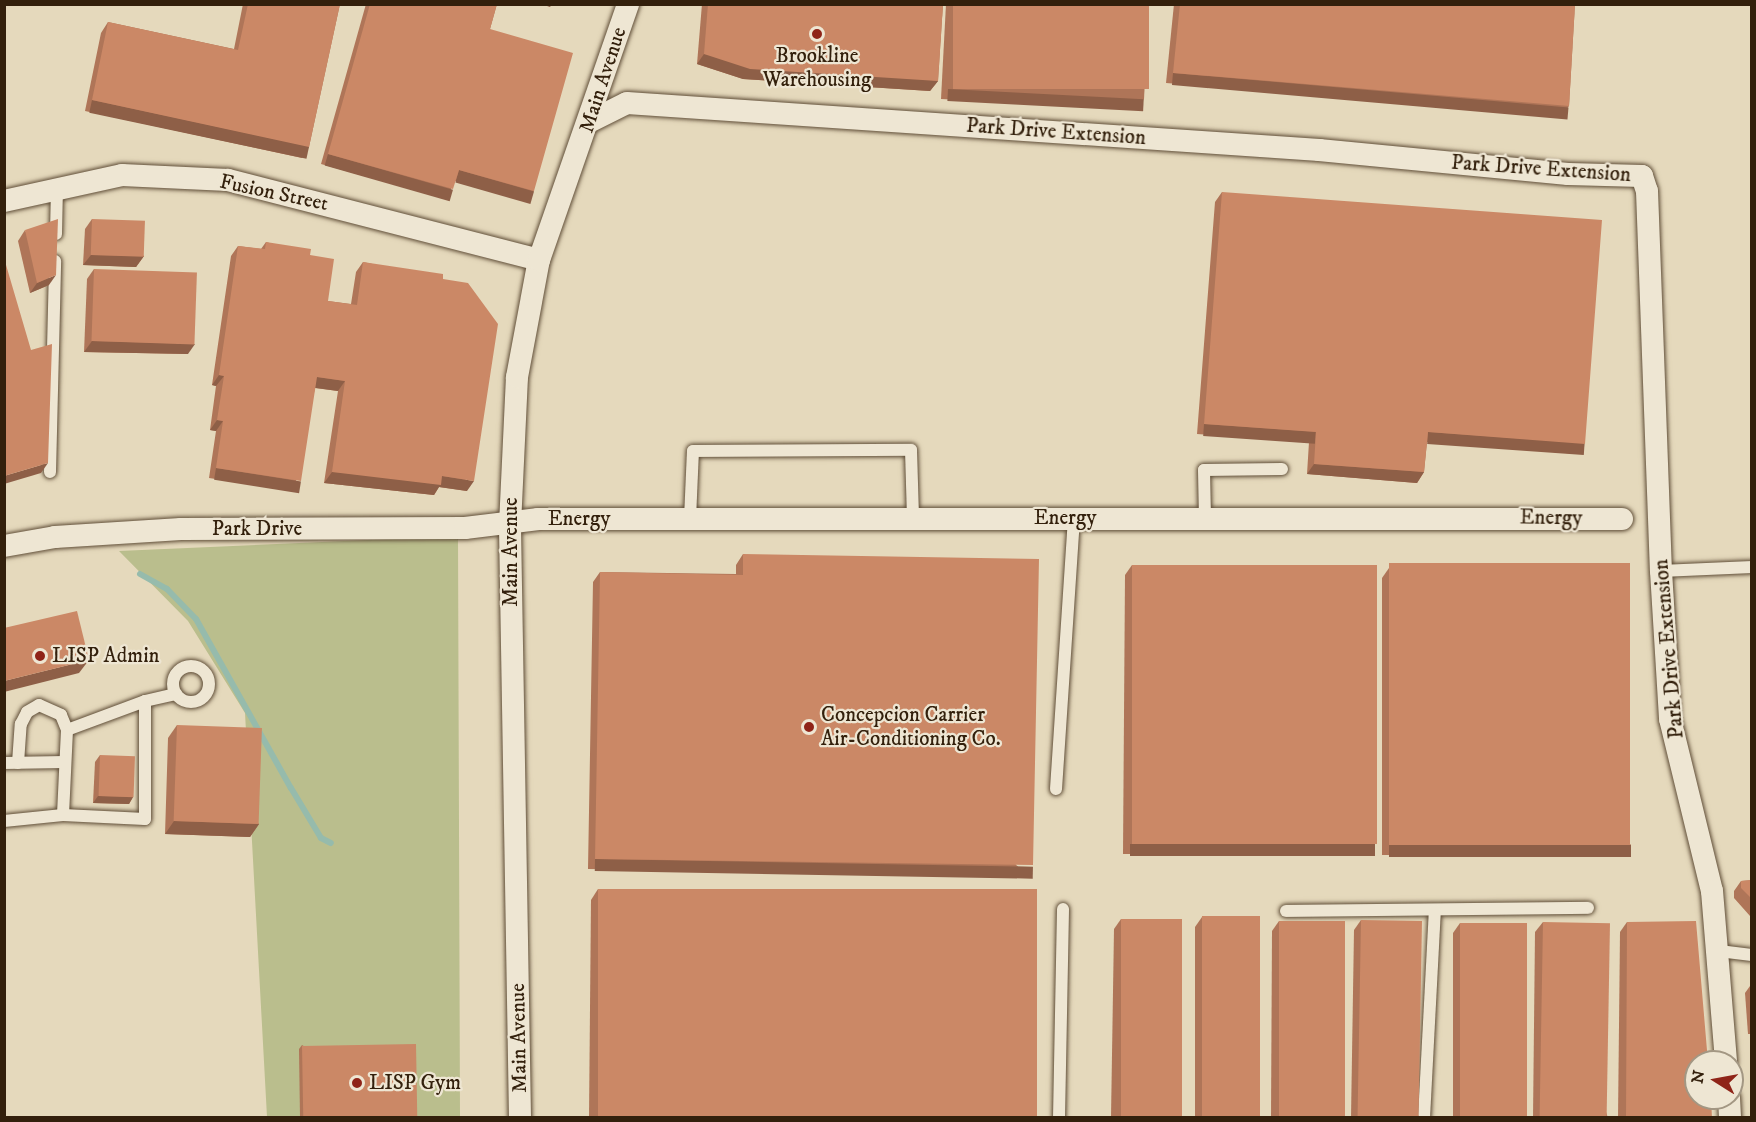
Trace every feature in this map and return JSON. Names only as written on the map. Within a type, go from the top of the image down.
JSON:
[{"type":"street","name":"Main Avenue","points":[[520,1118],[510,525],[517,377],[539,260],[590,122],[628,4]]},
{"type":"street","name":"Park Drive Extension","points":[[590,122],[627,103],[1307,149],[1568,174],[1642,176],[1647,191],[1660,571],[1670,718],[1712,891],[1719,951],[1725,1050]]},
{"type":"street","name":"Fusion Street","points":[[4,201],[57,187],[122,175],[228,180],[539,260]]},
{"type":"street","name":"Energy","points":[[510,525],[538,519],[1622,519]]},
{"type":"street","name":"Park Drive","points":[[4,546],[55,537],[181,529],[510,525]]},
{"type":"lane","points":[[50,472],[57,187]]},
{"type":"lane","points":[[690,519],[693,451],[911,450],[914,518]]},
{"type":"lane","points":[[1205,518],[1204,470],[1282,469]]},
{"type":"lane","points":[[1056,789],[1074,518]]},
{"type":"lane","points":[[1660,571],[1752,567]]},
{"type":"lane","points":[[67,730],[145,701],[176,694]]},
{"type":"lane","points":[[4,821],[63,815],[146,819],[145,701]]},
{"type":"lane","points":[[18,763],[21,724],[27,712],[39,705],[50,707],[61,715],[67,730],[63,815]]},
{"type":"lane","points":[[4,764],[65,762]]},
{"type":"lane","points":[[1286,911],[1588,908]]},
{"type":"lane","points":[[1059,1118],[1063,909]]},
{"type":"lane","points":[[1424,1118],[1435,910]]},
{"type":"lane","points":[[1719,951],[1752,955]]},
{"type":"green space","points":[[458,536],[460,1117],[267,1117],[245,713],[188,621],[119,551]]},
{"type":"building","points":[[248,4],[340,4],[309,147],[92,100],[108,22],[238,50]]},
{"type":"building","points":[[370,4],[497,4],[490,29],[573,53],[534,191],[459,170],[453,189],[328,154]]},
{"type":"building","name":"Brookline Warehousing","points":[[708,4],[943,4],[938,81],[750,69],[704,54]]},
{"type":"building","points":[[953,4],[1149,4],[1149,89],[953,89]]},
{"type":"building","points":[[1180,4],[1575,4],[1569,106],[1173,73]]},
{"type":"building","points":[[1222,192],[1602,220],[1585,444],[1428,432],[1424,472],[1314,464],[1316,432],[1204,424]]},
{"type":"building","points":[[58,219],[56,275],[37,283],[25,230]]},
{"type":"building","points":[[92,219],[145,221],[144,257],[91,255]]},
{"type":"building","points":[[266,242],[311,249],[310,255],[334,259],[328,301],[357,305],[363,262],[443,274],[443,279],[468,283],[498,324],[474,481],[442,476],[441,485],[332,472],[345,381],[317,377],[301,481],[216,468],[223,421],[217,420],[224,376],[219,375],[238,246],[265,249]]},
{"type":"building","points":[[4,258],[31,350],[52,344],[48,463],[4,476]]},
{"type":"building","points":[[94,269],[197,273],[194,345],[91,341]]},
{"type":"building","name":"Concepcion Carrier Air-Conditioning Co.","points":[[743,554],[1039,559],[1033,865],[595,859],[600,572],[743,575]]},
{"type":"building","points":[[1389,563],[1630,563],[1630,845],[1389,845]]},
{"type":"building","points":[[1132,565],[1377,565],[1377,844],[1132,844]]},
{"type":"building","name":"LISP Admin","points":[[77,611],[89,660],[4,681],[4,628]]},
{"type":"building","points":[[177,725],[262,728],[259,824],[174,821]]},
{"type":"building","points":[[100,755],[135,756],[134,797],[99,796]]},
{"type":"building","points":[[1752,880],[1752,899],[1741,888],[1741,881]]},
{"type":"building","points":[[598,889],[1037,889],[1037,1118],[598,1118]]},
{"type":"building","points":[[1202,916],[1260,916],[1260,1118],[1202,1118]]},
{"type":"building","points":[[1121,919],[1182,919],[1182,1118],[1121,1118]]},
{"type":"building","points":[[1361,920],[1422,921],[1419,1118],[1358,1118]]},
{"type":"building","points":[[1279,921],[1345,921],[1345,1118],[1279,1118]]},
{"type":"building","points":[[1696,921],[1707,1050],[1684,1050],[1684,1110],[1712,1110],[1712,1118],[1626,1118],[1627,922]]},
{"type":"building","points":[[1543,922],[1610,923],[1607,1118],[1540,1118]]},
{"type":"building","points":[[1460,923],[1527,923],[1527,1118],[1460,1118]]},
{"type":"building","name":"LISP Gym","points":[[416,1044],[417,1118],[303,1118],[302,1046]]},
{"type":"waterway","points":[[140,574],[167,589],[196,619],[321,838],[331,843]]},
{"type":"place","name":"Brookline Warehousing","points":[[817,34]]},
{"type":"place","name":"LISP Admin","points":[[40,656]]},
{"type":"place","name":"Concepcion Carrier Air-Conditioning Co.","points":[[809,727]]},
{"type":"place","name":"LISP Gym","points":[[357,1083]]}]
